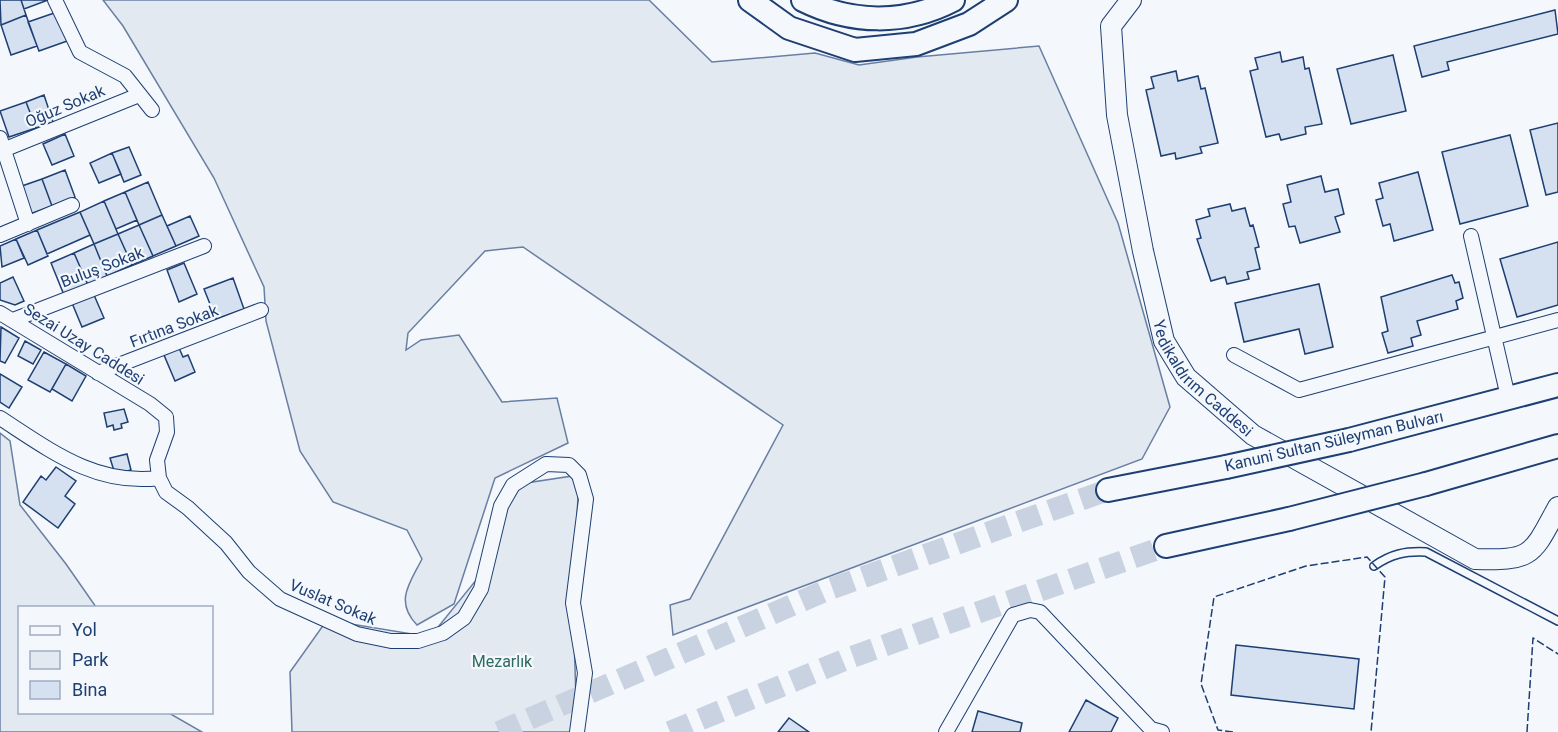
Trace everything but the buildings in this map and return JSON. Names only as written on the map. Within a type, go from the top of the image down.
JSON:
[{"type":"main road","points":[[750,0],[789,28],[855,50],[916,44],[969,24],[1006,0]]},
{"type":"main road","points":[[803,0],[820,8],[872,20],[903,19],[931,12],[953,0]]},
{"type":"main road","name":"Kanuni Sultan Süleyman Bulvarı","points":[[1108,490],[1349,440],[1558,386]]},
{"type":"main road","points":[[1166,546],[1289,519],[1426,484],[1558,446]]},
{"type":"street","points":[[56,0],[80,52],[125,76],[152,110]]},
{"type":"street","name":"Yedikaldırım Caddesi","points":[[1131,0],[1112,26],[1117,115],[1143,251],[1164,341],[1186,377],[1253,435],[1475,559],[1509,560],[1526,555],[1540,541],[1558,507]]},
{"type":"street","name":"Oğuz Sokak","points":[[2,144],[140,94]]},
{"type":"street","points":[[2,144],[28,224]]},
{"type":"street","points":[[0,235],[72,205]]},
{"type":"street","points":[[1471,236],[1497,337],[1508,398]]},
{"type":"street","name":"Buluş Sokak","points":[[13,320],[204,246]]},
{"type":"street","name":"Fırtına Sokak","points":[[98,373],[261,310]]},
{"type":"street","name":"Sezai Uzay Caddesi","points":[[0,313],[166,417],[167,432],[157,460],[159,478]]},
{"type":"street","points":[[1234,354],[1299,390],[1558,320]]},
{"type":"street","points":[[0,418],[97,474],[134,481],[159,478]]},
{"type":"street","name":"Vuslat Sokak","points":[[159,478],[166,492],[188,508],[226,543],[249,572],[280,599],[357,634],[390,641],[418,641],[443,633],[464,618],[481,589],[501,506],[513,484],[546,464],[569,465],[579,475],[586,499],[573,603],[585,673],[577,732]]},
{"type":"street","points":[[946,732],[1013,615],[1030,610],[1040,612],[1151,729],[1162,732]]},
{"type":"lane","points":[[1374,566],[1388,556],[1409,551],[1426,552],[1558,621]]},
{"type":"green space","points":[[103,0],[649,0],[712,62],[815,53],[859,65],[917,57],[1039,46],[1118,223],[1170,407],[1142,459],[673,635],[670,605],[690,599],[783,425],[523,247],[485,251],[408,333],[406,350],[421,340],[459,335],[502,402],[557,398],[568,443],[495,478],[454,604],[417,625],[406,608],[405,600],[409,584],[422,559],[407,530],[333,502],[300,451],[266,321],[264,287],[214,178],[123,26]]},
{"type":"green space","points":[[0,433],[10,441],[20,505],[95,606],[18,606],[18,714],[171,714],[202,732],[0,732]]},
{"type":"green space","name":"Mezarlık","points":[[579,475],[573,603],[577,732],[292,732],[290,672],[327,620],[430,637],[486,568],[513,485]]},
{"type":"tunnel","points":[[499,732],[827,590],[1108,490]]},
{"type":"tunnel","points":[[670,732],[849,658],[1166,546]]},
{"type":"fence","points":[[1233,732],[1218,730],[1201,684],[1214,597],[1306,566],[1367,557],[1385,577],[1371,732]]},
{"type":"fence","points":[[1527,732],[1533,638],[1558,654]]}]
